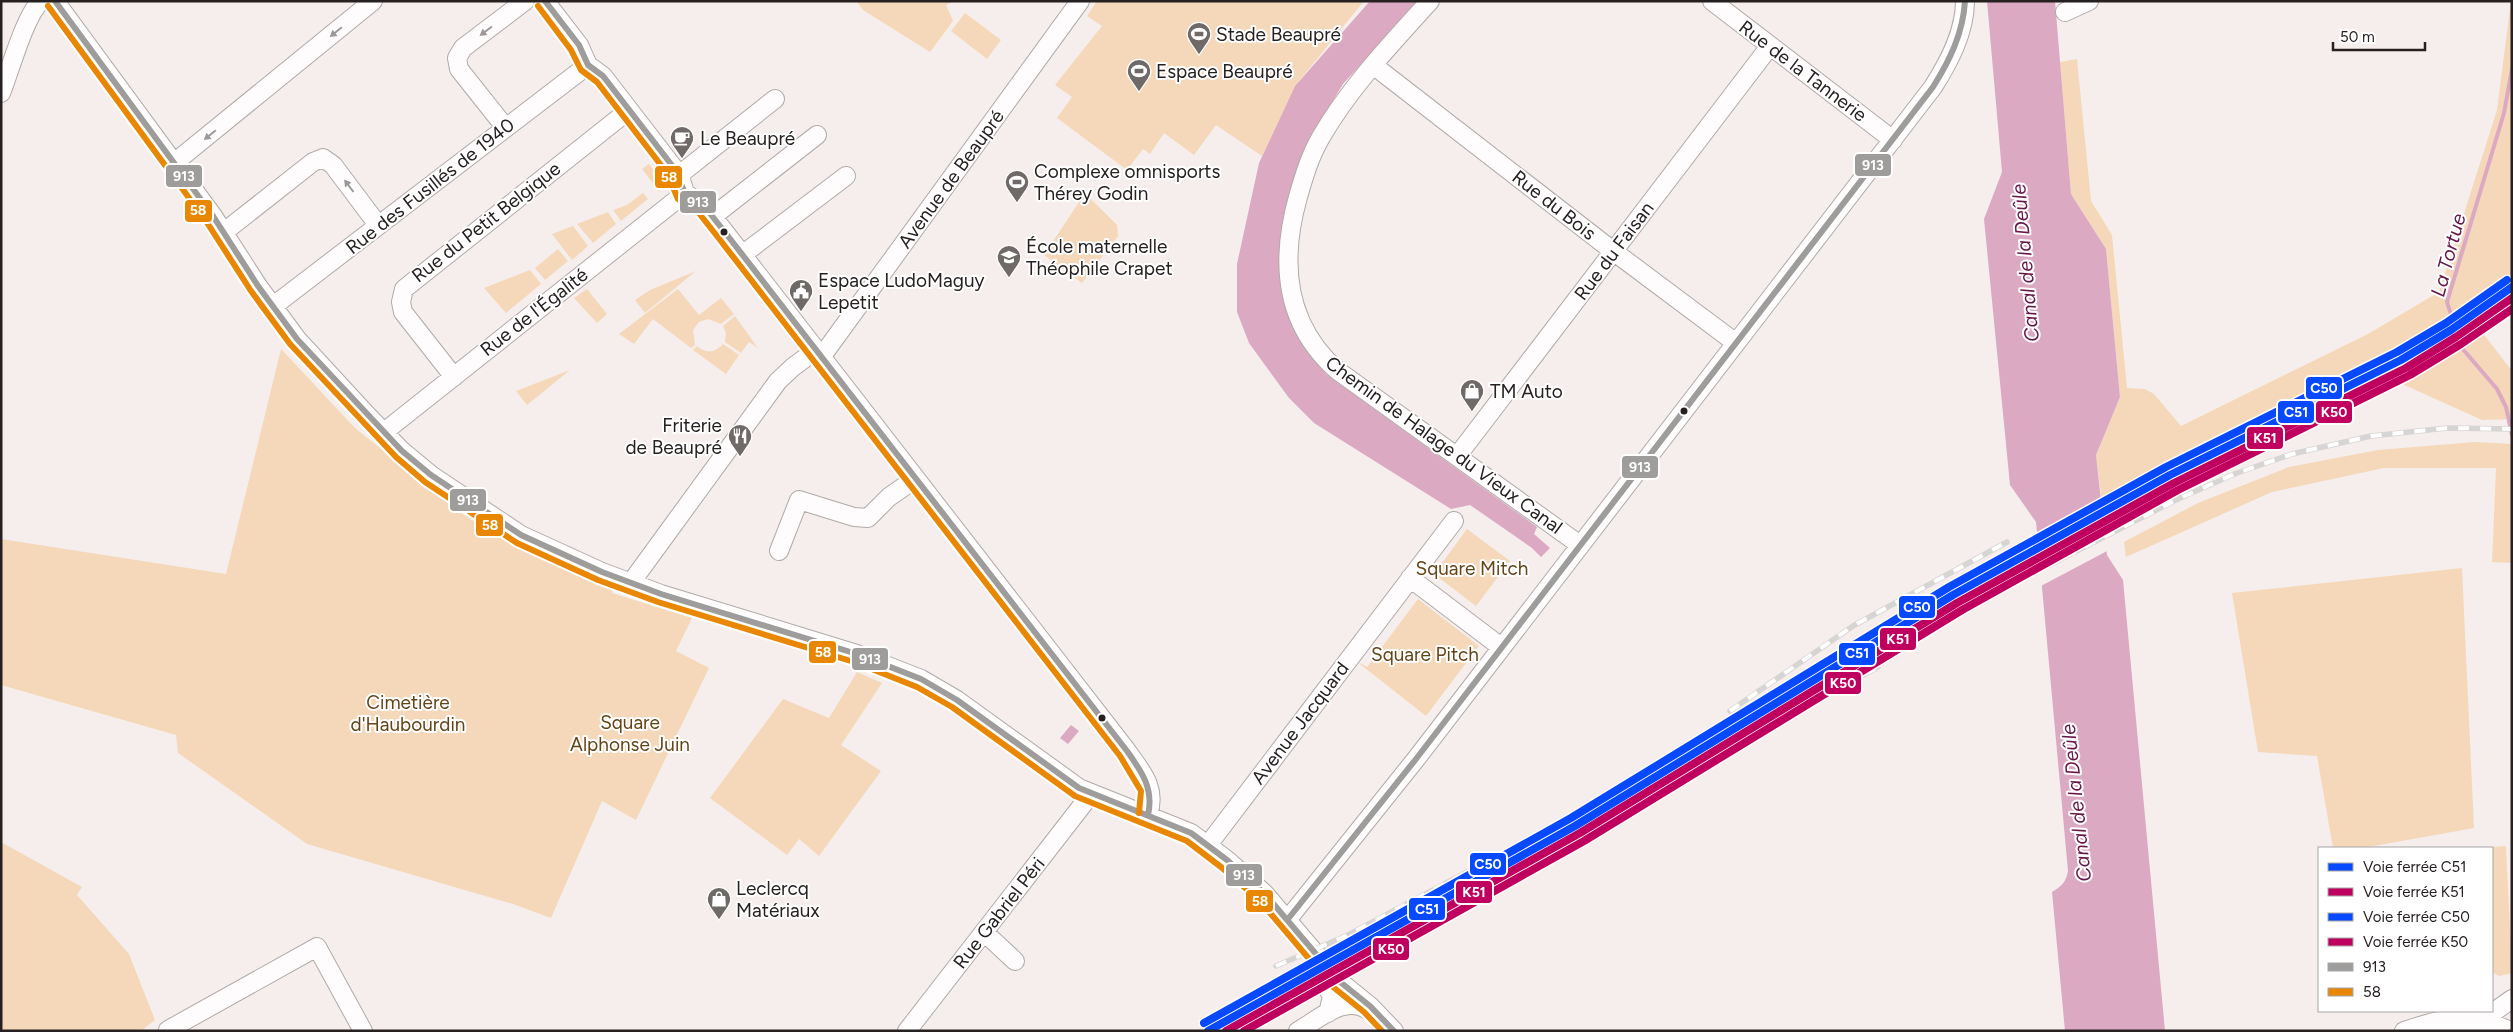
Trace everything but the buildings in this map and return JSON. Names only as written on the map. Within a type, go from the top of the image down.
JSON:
[{"type":"street","points":[[1,93],[29,20],[42,1]]},
{"type":"street","points":[[55,1],[224,232],[272,306],[307,351],[384,432],[431,475],[530,540],[630,584],[856,654],[921,679],[957,700],[1066,780],[1091,794],[1185,830],[1249,878],[1293,925],[1342,984],[1370,1006],[1387,1025]]},
{"type":"street","points":[[174,163],[373,1]]},
{"type":"street","points":[[505,127],[459,69],[457,58],[463,48],[525,1]]},
{"type":"street","points":[[545,1],[579,45],[588,65],[603,76],[679,175],[685,193],[704,206],[1102,718],[1146,778],[1152,796],[1148,815]]},
{"type":"street","name":"Avenue de Beaupré","points":[[817,351],[1067,1]]},
{"type":"street","name":"Avenue de Beaupré","points":[[817,351],[1080,1]]},
{"type":"street","name":"Chemin de Halage du Vieux Canal","points":[[1430,1],[1373,65],[1329,124],[1308,165],[1289,236],[1289,282],[1297,312],[1324,358],[1343,375],[1580,545]]},
{"type":"street","name":"Rue de la Tannerie","points":[[1712,1],[1893,140]]},
{"type":"street","points":[[1293,925],[1356,837],[1501,647],[1933,87],[1946,65],[1959,35],[1965,14],[1965,1]]},
{"type":"street","points":[[2065,12],[2090,1]]},
{"type":"street","name":"Rue du Faisan","points":[[1458,456],[1770,46]]},
{"type":"street","name":"Rue des Fusillés de 1940","points":[[272,306],[588,65]]},
{"type":"street","name":"Rue du Bois","points":[[1373,65],[1613,251],[1736,343]]},
{"type":"street","points":[[679,175],[774,99]]},
{"type":"street","name":"Rue du Petit Belgique","points":[[454,377],[403,312],[401,302],[404,289],[629,110]]},
{"type":"street","points":[[712,217],[817,135]]},
{"type":"street","points":[[224,232],[313,162],[323,158],[333,165],[378,225]]},
{"type":"street","points":[[742,255],[846,176]]},
{"type":"street","name":"Rue de l'Égalité","points":[[384,432],[685,193]]},
{"type":"street","points":[[630,584],[778,381],[793,367],[817,351]]},
{"type":"street","points":[[779,551],[799,500],[854,517],[868,518],[889,497],[915,478]]},
{"type":"street","name":"Avenue Jacquard","points":[[1208,846],[1454,521]]},
{"type":"street","points":[[1410,578],[1501,647]]},
{"type":"street","name":"Rue Gabriel Péri","points":[[907,1031],[1091,794]]},
{"type":"street","points":[[1293,925],[1331,994],[1332,1004],[1328,1014]]},
{"type":"street","points":[[984,933],[1015,961]]},
{"type":"street","points":[[168,1030],[317,947],[363,1031]]},
{"type":"street","points":[[2484,1026],[2501,1006],[2512,999]]},
{"type":"street","points":[[1298,1031],[1340,1006],[1352,1003],[1363,1006],[1387,1025]]},
{"type":"street","points":[[2404,1031],[2456,1017],[2484,1026],[2511,1030]]},
{"type":"street","points":[[2411,1031],[2443,1028],[2465,1031]]},
{"type":"green space","points":[[856,1],[955,1],[946,5],[953,21],[930,52],[863,10]]},
{"type":"green space","name":"Stade Beaupré","points":[[1097,1],[1364,1],[1295,86],[1262,156],[1216,125],[1194,155],[1164,133],[1150,154],[1143,149],[1127,170],[1057,118],[1072,97],[1055,85],[1102,26],[1087,16]]},
{"type":"green space","points":[[2511,1],[2512,278],[2384,366],[2382,363],[2222,440],[2102,503],[2096,455],[2120,397],[2106,249],[2071,194],[2060,62],[2077,59],[2091,201],[2112,235],[2127,388],[2145,389],[2154,394],[2181,426],[2368,334],[2439,292],[2497,110]]},
{"type":"green space","points":[[965,13],[1001,40],[987,59],[951,31]]},
{"type":"green space","points":[[649,164],[666,186],[659,191],[642,169]]},
{"type":"green space","points":[[643,193],[648,199],[621,221],[613,210],[627,205]]},
{"type":"green space","points":[[1085,193],[1117,225],[1118,236],[1082,283],[1044,255]]},
{"type":"green space","points":[[608,212],[616,224],[593,243],[577,224]]},
{"type":"green space","points":[[573,226],[588,246],[572,260],[552,234]]},
{"type":"green space","points":[[558,249],[568,261],[545,280],[535,268]]},
{"type":"green space","points":[[530,270],[541,284],[506,313],[484,288]]},
{"type":"green space","points":[[696,271],[645,313],[635,300],[650,290]]},
{"type":"green space","points":[[587,289],[607,314],[597,323],[574,298]]},
{"type":"green space","points":[[678,289],[699,315],[721,298],[734,314],[721,324],[708,319],[699,322],[693,330],[695,345],[691,348],[653,319],[634,344],[619,334]]},
{"type":"green space","points":[[2512,302],[2512,313],[2482,332],[2512,371],[2512,419],[2482,420],[2391,379]]},
{"type":"green space","points":[[735,316],[758,348],[749,342],[741,353],[725,342],[726,333],[723,326]]},
{"type":"green space","points":[[723,344],[739,355],[726,374],[693,350],[697,346],[707,351],[714,351]]},
{"type":"green space","name":"Cimetière d'Haubourdin","points":[[281,349],[355,428],[426,485],[456,506],[455,509],[500,538],[502,536],[613,588],[612,593],[692,618],[676,651],[709,668],[636,820],[602,801],[551,918],[513,904],[307,844],[178,753],[176,735],[1,685],[1,539],[226,574]]},
{"type":"green space","points":[[570,370],[527,405],[516,391]]},
{"type":"green space","points":[[2475,442],[2512,444],[2512,563],[2492,562],[2496,468],[2384,468],[2272,492],[2126,557],[2124,542],[2198,503],[2289,467],[2378,450]]},
{"type":"green space","name":"Square Mitch","points":[[1467,529],[1510,561],[1476,606],[1434,574]]},
{"type":"green space","points":[[2462,568],[2474,828],[2369,847],[2333,847],[2317,756],[2258,752],[2232,593]]},
{"type":"green space","name":"Square Pitch","points":[[1418,599],[1479,646],[1426,716],[1356,661],[1367,667]]},
{"type":"green space","points":[[857,672],[882,683],[841,745],[881,771],[819,856],[799,839],[787,855],[710,798],[783,699],[829,718]]},
{"type":"green space","points":[[1,842],[82,887],[77,895],[129,954],[155,1020],[141,1031],[1,1031]]},
{"type":"green space","points":[[2506,846],[2512,973],[2499,976],[2493,973],[2493,847]]},
{"type":"water","points":[[1370,1],[1419,1],[1343,84],[1326,112],[1305,154],[1291,198],[1295,329],[1305,348],[1326,374],[1537,527],[1534,534],[1550,548],[1541,557],[1532,548],[1470,505],[1451,509],[1314,423],[1289,398],[1249,343],[1237,312],[1237,264],[1259,163],[1295,86]]},
{"type":"water","name":"Canal de la Deûle","points":[[1987,1],[2055,1],[2071,194],[2106,249],[2120,397],[2096,455],[2107,555],[2123,580],[2165,1031],[2065,1031],[2052,892],[2063,883],[2068,871],[2036,522],[2010,485],[1984,219],[2002,172]]},
{"type":"water","points":[[1071,725],[1079,731],[1068,744],[1060,738]]},
{"type":"pier","points":[[2104,503],[2109,550],[2039,587],[2035,540]]},
{"type":"waterway","name":"La Tortue","points":[[2512,69],[2504,113],[2447,302],[2461,347],[2497,389],[2506,407],[2512,435]]},
{"type":"railway","points":[[1658,775],[2028,576],[2180,498],[2237,473],[2292,454],[2371,436],[2447,428],[2512,429]]},
{"type":"railway","points":[[1730,711],[1853,626],[2007,542]]},
{"type":"railway","points":[[1672,779],[1878,667]]},
{"type":"railway","points":[[1276,966],[1348,935],[1542,832],[1647,771],[1673,753]]},
{"type":"rail line","name":"C50","points":[[1204,1023],[1571,818],[1949,587],[2166,467],[2397,352],[2446,323],[2507,280]]},
{"type":"rail line","name":"C51","points":[[1208,1031],[1575,826],[1953,595],[2170,475],[2401,360],[2451,330],[2512,287]]},
{"type":"rail line","name":"K51","points":[[1226,1031],[1580,833],[1957,603],[2174,483],[2406,368],[2456,337],[2512,298]]},
{"type":"rail line","name":"K50","points":[[1244,1031],[1584,841],[1962,610],[2178,490],[2410,375],[2461,344],[2512,309]]},
{"type":"transit line","name":"913","points":[[55,1],[213,216],[258,286],[297,339],[402,451],[431,475],[521,535],[602,572],[661,594],[857,654],[921,679],[957,700],[1079,788],[1191,833],[1227,860],[1265,894],[1339,981],[1370,1006],[1394,1031]]},
{"type":"transit line","name":"913","points":[[545,1],[579,45],[588,65],[603,76],[674,168],[685,193],[704,206],[724,231],[1127,751],[1142,774],[1148,789],[1148,815]]},
{"type":"transit line","name":"913","points":[[1288,919],[1416,759],[1933,87],[1955,46],[1962,24],[1965,1]]},
{"type":"transit line","name":"58","points":[[48,6],[206,221],[251,291],[290,344],[396,457],[425,482],[517,543],[598,580],[658,602],[854,662],[917,687],[952,707],[1075,796],[1187,841],[1259,900],[1333,987],[1364,1012],[1382,1031]]},
{"type":"transit line","name":"58","points":[[538,6],[571,50],[581,70],[597,82],[667,173],[678,199],[698,212],[1120,756],[1141,791],[1139,813]]},
{"type":"place","name":"Stade Beaupré","points":[[1199,55]]},
{"type":"place","name":"Espace Beaupré","points":[[1139,92]]},
{"type":"place","name":"Le Beaupré","points":[[682,159]]},
{"type":"place","name":"Complexe omnisports Thérey Godin","points":[[1017,203]]},
{"type":"place","name":"École maternelle Théophile Crapet","points":[[1009,278]]},
{"type":"place","name":"Espace LudoMaguy Lepetit","points":[[801,312]]},
{"type":"place","name":"TM Auto","points":[[1472,412]]},
{"type":"place","name":"Friterie de Beaupré","points":[[740,457]]},
{"type":"place","name":"Leclercq Matériaux","points":[[719,920]]},
{"type":"park label","name":"Square Alphonse Juin","points":[[630,733]]}]
